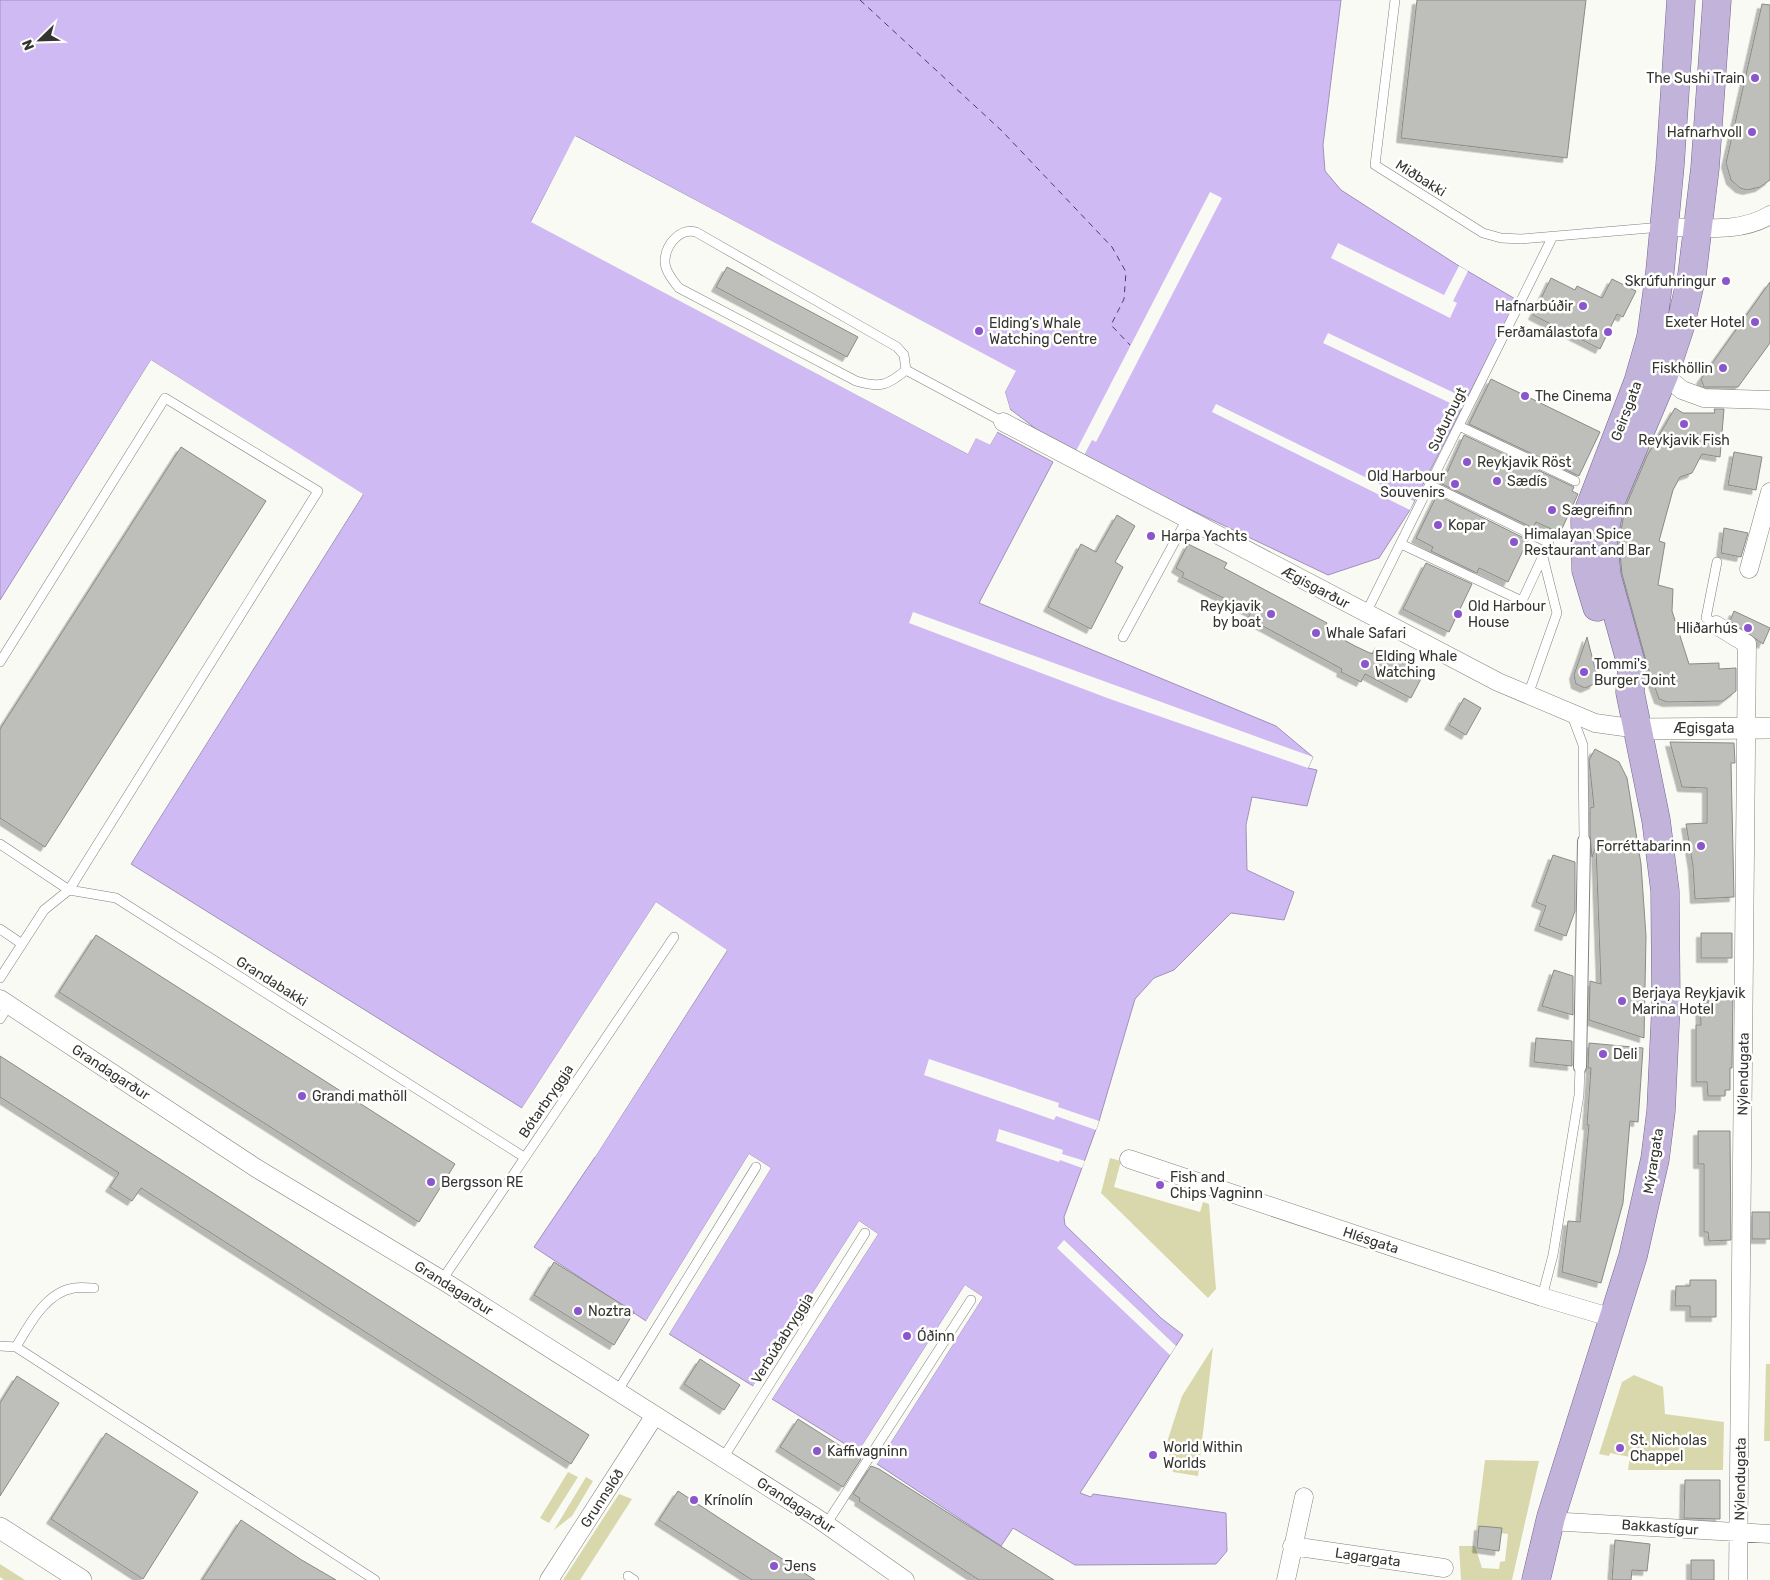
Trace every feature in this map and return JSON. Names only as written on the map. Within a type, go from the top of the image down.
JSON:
[{"type":"main road","name":"Geirsgata","points":[[1638,729],[1630,692],[1632,668],[1607,577],[1604,558],[1605,520],[1617,483],[1664,375],[1682,318],[1692,275],[1698,227],[1717,0]]},
{"type":"main road","name":"Geirsgata","points":[[1630,692],[1614,669],[1586,570],[1585,520],[1638,382],[1651,337],[1664,227],[1680,3]]},
{"type":"main road","name":"Mýrargata","points":[[1536,1580],[1549,1521],[1632,1256],[1656,1159],[1665,1045],[1667,935],[1665,891],[1656,820],[1638,729]]},
{"type":"street","points":[[1664,227],[1748,226],[1770,215]]},
{"type":"street","points":[[1664,375],[1682,390],[1704,398],[1770,400]]},
{"type":"street","name":"Ægisgarður","points":[[1003,422],[1498,682],[1595,723],[1638,729]]},
{"type":"street","points":[[1749,569],[1770,492]]},
{"type":"street","name":"Nýlendugata","points":[[1716,625],[1747,644],[1738,1580]]},
{"type":"street","name":"Ægisgata","points":[[1638,729],[1770,728]]},
{"type":"street","points":[[1580,1067],[1584,841]]},
{"type":"street","name":"Grandagarður","points":[[3,1008],[256,1168],[442,1280],[655,1415],[826,1524],[905,1580]]},
{"type":"street","name":"Hlésgata","points":[[1130,1159],[1542,1297],[1613,1318]]},
{"type":"street","name":"Grunnslóð","points":[[549,1580],[655,1415]]},
{"type":"street","points":[[1286,1580],[1304,1497]]},
{"type":"street","name":"Bakkastígur","points":[[1549,1521],[1770,1534]]},
{"type":"street","points":[[0,1528],[60,1571],[81,1580]]},
{"type":"street","name":"Lagargata","points":[[1292,1546],[1444,1568]]},
{"type":"lane","name":"Miðbakki","points":[[1395,0],[1375,165],[1483,233],[1514,239],[1553,236]]},
{"type":"lane","points":[[1553,236],[1664,227]]},
{"type":"lane","points":[[696,232],[897,347],[904,355],[906,370],[895,379],[879,386],[856,381],[679,288],[667,270],[665,260],[673,239],[681,233],[696,232]]},
{"type":"lane","name":"Suðurbugt","points":[[1366,613],[1553,236]]},
{"type":"lane","points":[[906,370],[1003,422]]},
{"type":"lane","points":[[0,662],[165,398],[318,491],[70,890],[44,910],[0,978]]},
{"type":"lane","points":[[1459,426],[1575,481]]},
{"type":"lane","points":[[1400,544],[1522,601],[1550,543],[1430,485]]},
{"type":"lane","points":[[1123,637],[1187,519]]},
{"type":"lane","points":[[1528,694],[1557,613],[1543,557]]},
{"type":"lane","name":"Nýlendugata","points":[[1716,625],[1706,618],[1717,562]]},
{"type":"lane","points":[[1570,713],[1583,745],[1584,841]]},
{"type":"lane","name":"Grandabakki","points":[[0,844],[70,890],[116,898],[524,1157]]},
{"type":"lane","points":[[0,929],[22,944]]},
{"type":"lane","name":"Bótarbryggja","points":[[442,1280],[674,937]]},
{"type":"lane","points":[[1542,1297],[1555,1240],[1578,1095],[1580,1067]]},
{"type":"lane","points":[[617,1392],[756,1167]]},
{"type":"lane","name":"Verbúðabryggja","points":[[722,1458],[865,1233]]},
{"type":"lane","points":[[16,1347],[33,1320],[54,1296],[73,1288],[94,1288]]},
{"type":"lane","points":[[826,1524],[971,1300]]},
{"type":"lane","points":[[0,1346],[16,1347],[375,1580]]},
{"type":"green space","points":[[1110,1158],[1121,1161],[1114,1187],[1200,1212],[1203,1202],[1209,1204],[1216,1289],[1208,1298],[1101,1193]]},
{"type":"green space","points":[[1213,1347],[1198,1476],[1173,1472],[1167,1442],[1182,1396]]},
{"type":"green space","points":[[1766,1364],[1770,1364],[1770,1441],[1764,1441]]},
{"type":"green space","points":[[1634,1375],[1663,1387],[1665,1414],[1724,1422],[1723,1470],[1628,1470],[1630,1457],[1610,1453],[1609,1456],[1599,1454],[1622,1382]]},
{"type":"green space","points":[[1485,1460],[1539,1461],[1512,1580],[1461,1580],[1459,1546],[1475,1546],[1482,1568],[1499,1569],[1500,1562],[1505,1561],[1508,1534],[1476,1530]]},
{"type":"green space","points":[[568,1472],[578,1477],[549,1523],[540,1518]]},
{"type":"green space","points":[[586,1477],[593,1481],[572,1516],[554,1530]]},
{"type":"green space","points":[[619,1494],[632,1499],[580,1580],[563,1580]]},
{"type":"green space","points":[[0,1564],[25,1580],[4,1580],[0,1577]]},
{"type":"shaded area","points":[[0,0],[1341,0],[1323,145],[1325,171],[1341,190],[1459,266],[1517,300],[1410,510],[1379,558],[1328,575],[1061,448],[1010,409],[1005,392],[1015,372],[576,136],[531,221],[968,454],[976,437],[990,445],[997,432],[1053,462],[979,603],[1276,726],[1313,757],[1308,768],[1317,770],[1307,806],[1252,797],[1246,825],[1247,870],[1294,892],[1284,920],[1231,913],[1174,970],[1154,978],[1135,999],[1099,1121],[1064,1217],[1065,1225],[1161,1318],[1183,1335],[1080,1493],[1091,1497],[1093,1494],[1226,1513],[1227,1551],[1216,1564],[1075,1565],[1013,1528],[1001,1546],[877,1464],[983,1297],[965,1285],[858,1452],[772,1399],[878,1234],[859,1221],[753,1386],[669,1334],[771,1168],[749,1154],[646,1321],[534,1247],[595,1157],[727,951],[656,902],[522,1108],[131,864],[363,495],[151,360],[0,600]]},
{"type":"pier","points":[[575,136],[1016,371],[1005,392],[1010,409],[1009,411],[1002,391],[1012,372],[576,139],[534,221],[967,450],[975,435],[989,442],[995,430],[999,429],[990,445],[976,438],[968,454],[531,222]]},
{"type":"pier","points":[[1210,192],[1222,198],[1096,442],[1092,440],[1082,459],[1074,455]]},
{"type":"pier","points":[[1338,243],[1444,295],[1459,266],[1468,271],[1453,301],[1457,303],[1450,318],[1331,258]]},
{"type":"pier","points":[[1328,333],[1467,399],[1463,409],[1323,343]]},
{"type":"pier","points":[[151,360],[363,494],[129,866],[129,863],[360,495],[152,363],[0,602]]},
{"type":"pier","points":[[1216,404],[1414,501],[1410,510],[1212,412]]},
{"type":"pier","points":[[913,612],[1313,757],[1308,768],[1110,699],[909,623]]},
{"type":"pier","points":[[656,902],[727,950],[595,1157],[593,1156],[723,951],[657,905],[524,1109],[522,1108]]},
{"type":"pier","points":[[929,1059],[1059,1103],[1058,1107],[1099,1121],[1096,1130],[1056,1116],[1054,1120],[924,1075]]},
{"type":"pier","points":[[999,1129],[1063,1150],[1062,1154],[1085,1161],[1082,1168],[996,1141]]},
{"type":"pier","points":[[749,1154],[771,1168],[669,1334],[667,1333],[768,1168],[750,1157],[648,1322],[646,1321]]},
{"type":"pier","points":[[859,1221],[878,1234],[772,1399],[770,1397],[874,1235],[859,1225],[755,1387],[753,1386]]},
{"type":"pier","points":[[1064,1240],[1176,1346],[1170,1355],[1057,1248]]},
{"type":"pier","points":[[965,1285],[983,1297],[877,1464],[875,1462],[980,1298],[966,1289],[861,1453],[858,1452]]},
{"type":"building","points":[[1417,0],[1586,0],[1567,158],[1401,138]]},
{"type":"building","name":"Hafnarhvoll","points":[[1762,4],[1770,5],[1770,180],[1760,187],[1747,190],[1740,188],[1731,180],[1726,163]]},
{"type":"building","points":[[727,267],[858,337],[847,357],[716,287]]},
{"type":"building","name":"Hafnarbúðir","points":[[1551,278],[1575,290],[1577,286],[1602,298],[1612,279],[1636,291],[1623,317],[1617,314],[1600,349],[1533,315]]},
{"type":"building","points":[[1770,282],[1770,343],[1738,387],[1704,387],[1701,379]]},
{"type":"building","points":[[1491,379],[1600,432],[1579,476],[1469,424]]},
{"type":"building","points":[[1675,408],[1683,413],[1715,413],[1714,409],[1724,409],[1720,457],[1702,454],[1692,473],[1680,477],[1673,490],[1659,541],[1665,543],[1658,585],[1673,589],[1672,611],[1689,664],[1719,663],[1719,669],[1736,668],[1736,691],[1723,701],[1667,702],[1659,699],[1648,668],[1622,574],[1619,542],[1625,508],[1647,456]]},
{"type":"building","points":[[1464,435],[1574,487],[1572,491],[1578,494],[1560,533],[1536,522],[1533,528],[1442,484]]},
{"type":"building","points":[[181,447],[266,501],[45,847],[0,818],[0,729]]},
{"type":"building","points":[[1734,452],[1762,457],[1756,490],[1728,485]]},
{"type":"building","points":[[1437,495],[1528,540],[1508,582],[1479,568],[1477,573],[1431,551],[1433,547],[1416,538]]},
{"type":"building","points":[[1117,515],[1135,526],[1115,562],[1123,567],[1091,629],[1048,607],[1081,544],[1096,552]]},
{"type":"building","points":[[1724,528],[1748,533],[1741,557],[1721,553]]},
{"type":"building","points":[[1188,544],[1227,563],[1224,568],[1327,623],[1324,629],[1355,646],[1372,654],[1375,648],[1424,673],[1411,698],[1365,674],[1361,682],[1341,672],[1342,669],[1248,618],[1251,612],[1182,577],[1184,573],[1176,568]]},
{"type":"building","points":[[1426,563],[1472,584],[1449,632],[1403,609]]},
{"type":"building","name":"Hliðarhús","points":[[1734,611],[1770,628],[1763,644],[1730,621]]},
{"type":"building","points":[[1587,637],[1597,676],[1594,684],[1585,688],[1576,684],[1574,675]]},
{"type":"building","points":[[1464,698],[1481,708],[1466,735],[1449,725]]},
{"type":"building","points":[[1670,742],[1734,743],[1735,763],[1731,763],[1734,897],[1695,899],[1693,866],[1686,824],[1707,823],[1707,788],[1682,787]]},
{"type":"building","points":[[1595,749],[1619,762],[1627,778],[1641,864],[1646,936],[1644,1038],[1589,1020],[1590,981],[1601,984],[1596,846],[1592,857],[1590,836],[1590,808],[1594,807],[1589,760]]},
{"type":"building","points":[[1553,855],[1575,862],[1575,911],[1566,936],[1539,926],[1546,906],[1536,902]]},
{"type":"building","points":[[1701,933],[1732,933],[1732,958],[1701,958]]},
{"type":"building","points":[[96,935],[455,1164],[419,1222],[59,992]]},
{"type":"building","points":[[1554,970],[1573,976],[1573,1015],[1542,1006]]},
{"type":"building","points":[[1708,994],[1733,994],[1732,1068],[1730,1068],[1730,1090],[1725,1090],[1725,1096],[1708,1096],[1707,1082],[1696,1082],[1696,1025],[1701,1025],[1700,1003],[1708,1003]]},
{"type":"building","points":[[1536,1038],[1572,1041],[1572,1066],[1534,1062]]},
{"type":"building","points":[[1589,1043],[1643,1048],[1638,1122],[1630,1121],[1623,1203],[1601,1283],[1562,1272],[1568,1221],[1580,1222],[1589,1125],[1587,1125],[1591,1068],[1588,1068]]},
{"type":"building","points":[[0,1056],[589,1435],[571,1464],[141,1188],[132,1201],[110,1187],[119,1173],[0,1097]]},
{"type":"building","points":[[1698,1131],[1730,1131],[1731,1240],[1709,1241],[1708,1232],[1704,1232],[1704,1164],[1698,1164]]},
{"type":"building","points":[[1752,1212],[1770,1212],[1770,1239],[1752,1239]]},
{"type":"building","points":[[554,1262],[634,1312],[614,1345],[534,1295]]},
{"type":"building","points":[[1690,1280],[1716,1280],[1716,1317],[1690,1317],[1690,1306],[1675,1306],[1676,1286],[1690,1286]]},
{"type":"building","points":[[700,1359],[740,1385],[724,1410],[684,1384]]},
{"type":"building","points":[[17,1376],[59,1403],[0,1496],[0,1403]]},
{"type":"building","name":"Kaffivagninn","points":[[798,1419],[861,1459],[843,1487],[780,1447]]},
{"type":"building","points":[[106,1433],[198,1492],[143,1579],[51,1519]]},
{"type":"building","points":[[871,1466],[879,1469],[1054,1580],[979,1580],[859,1501],[860,1498],[853,1494]]},
{"type":"building","points":[[1685,1480],[1720,1480],[1720,1519],[1684,1518]]},
{"type":"building","points":[[678,1491],[815,1580],[752,1580],[659,1520]]},
{"type":"building","points":[[241,1520],[300,1559],[336,1580],[202,1580]]},
{"type":"building","points":[[1479,1526],[1502,1528],[1499,1551],[1477,1548]]},
{"type":"building","points":[[1615,1540],[1650,1544],[1647,1571],[1632,1570],[1631,1580],[1612,1580]]},
{"type":"building","points":[[1691,1560],[1714,1560],[1714,1580],[1691,1580]]},
{"type":"ferry route","points":[[860,0],[1002,131],[1112,247],[1126,272],[1124,299],[1111,325],[1130,345]]},
{"type":"place","name":"The Sushi Train","points":[[1755,78]]},
{"type":"place","name":"Hafnarhvoll","points":[[1752,132]]},
{"type":"place","name":"Skrúfuhringur","points":[[1726,281]]},
{"type":"place","name":"Hafnarbúðir","points":[[1583,306]]},
{"type":"place","name":"Exeter Hotel","points":[[1755,322]]},
{"type":"place","name":"Elding’s Whale Watching Centre","points":[[979,331]]},
{"type":"place","name":"Ferðamálastofa","points":[[1608,332]]},
{"type":"place","name":"Fiskhöllin","points":[[1723,368]]},
{"type":"place","name":"The Cinema","points":[[1525,396]]},
{"type":"place","name":"Reykjavik Fish","points":[[1684,424]]},
{"type":"place","name":"Reykjavik Röst","points":[[1467,462]]},
{"type":"place","name":"Sædís","points":[[1497,481]]},
{"type":"place","name":"Old Harbour Souvenirs","points":[[1455,484]]},
{"type":"place","name":"Sægreifinn","points":[[1552,510]]},
{"type":"place","name":"Kopar","points":[[1438,525]]},
{"type":"place","name":"Harpa Yachts","points":[[1151,536]]},
{"type":"place","name":"Himalayan Spice Restaurant and Bar","points":[[1514,542]]},
{"type":"place","name":"Reykjavik by boat","points":[[1271,614]]},
{"type":"place","name":"Old Harbour House","points":[[1458,614]]},
{"type":"place","name":"Hliðarhús","points":[[1748,628]]},
{"type":"place","name":"Whale Safari","points":[[1316,633]]},
{"type":"place","name":"Elding Whale Watching","points":[[1365,664]]},
{"type":"place","name":"Tommi's Burger Joint","points":[[1584,672]]},
{"type":"place","name":"Forréttabarinn","points":[[1701,846]]},
{"type":"place","name":"Berjaya Reykjavik Marina Hotel","points":[[1622,1001]]},
{"type":"place","name":"Deli","points":[[1603,1054]]},
{"type":"place","name":"Grandi mathöll","points":[[302,1096]]},
{"type":"place","name":"Bergsson RE","points":[[431,1182]]},
{"type":"place","name":"Fish and Chips Vagninn","points":[[1160,1185]]},
{"type":"place","name":"Noztra","points":[[578,1311]]},
{"type":"place","name":"Óðinn","points":[[907,1336]]},
{"type":"place","name":"St. Nicholas Chappel","points":[[1620,1448]]},
{"type":"place","name":"Kaffivagninn","points":[[817,1451]]},
{"type":"place","name":"World Within Worlds","points":[[1153,1455]]},
{"type":"place","name":"Krínolín","points":[[694,1500]]},
{"type":"place","name":"Jens","points":[[774,1566]]}]
